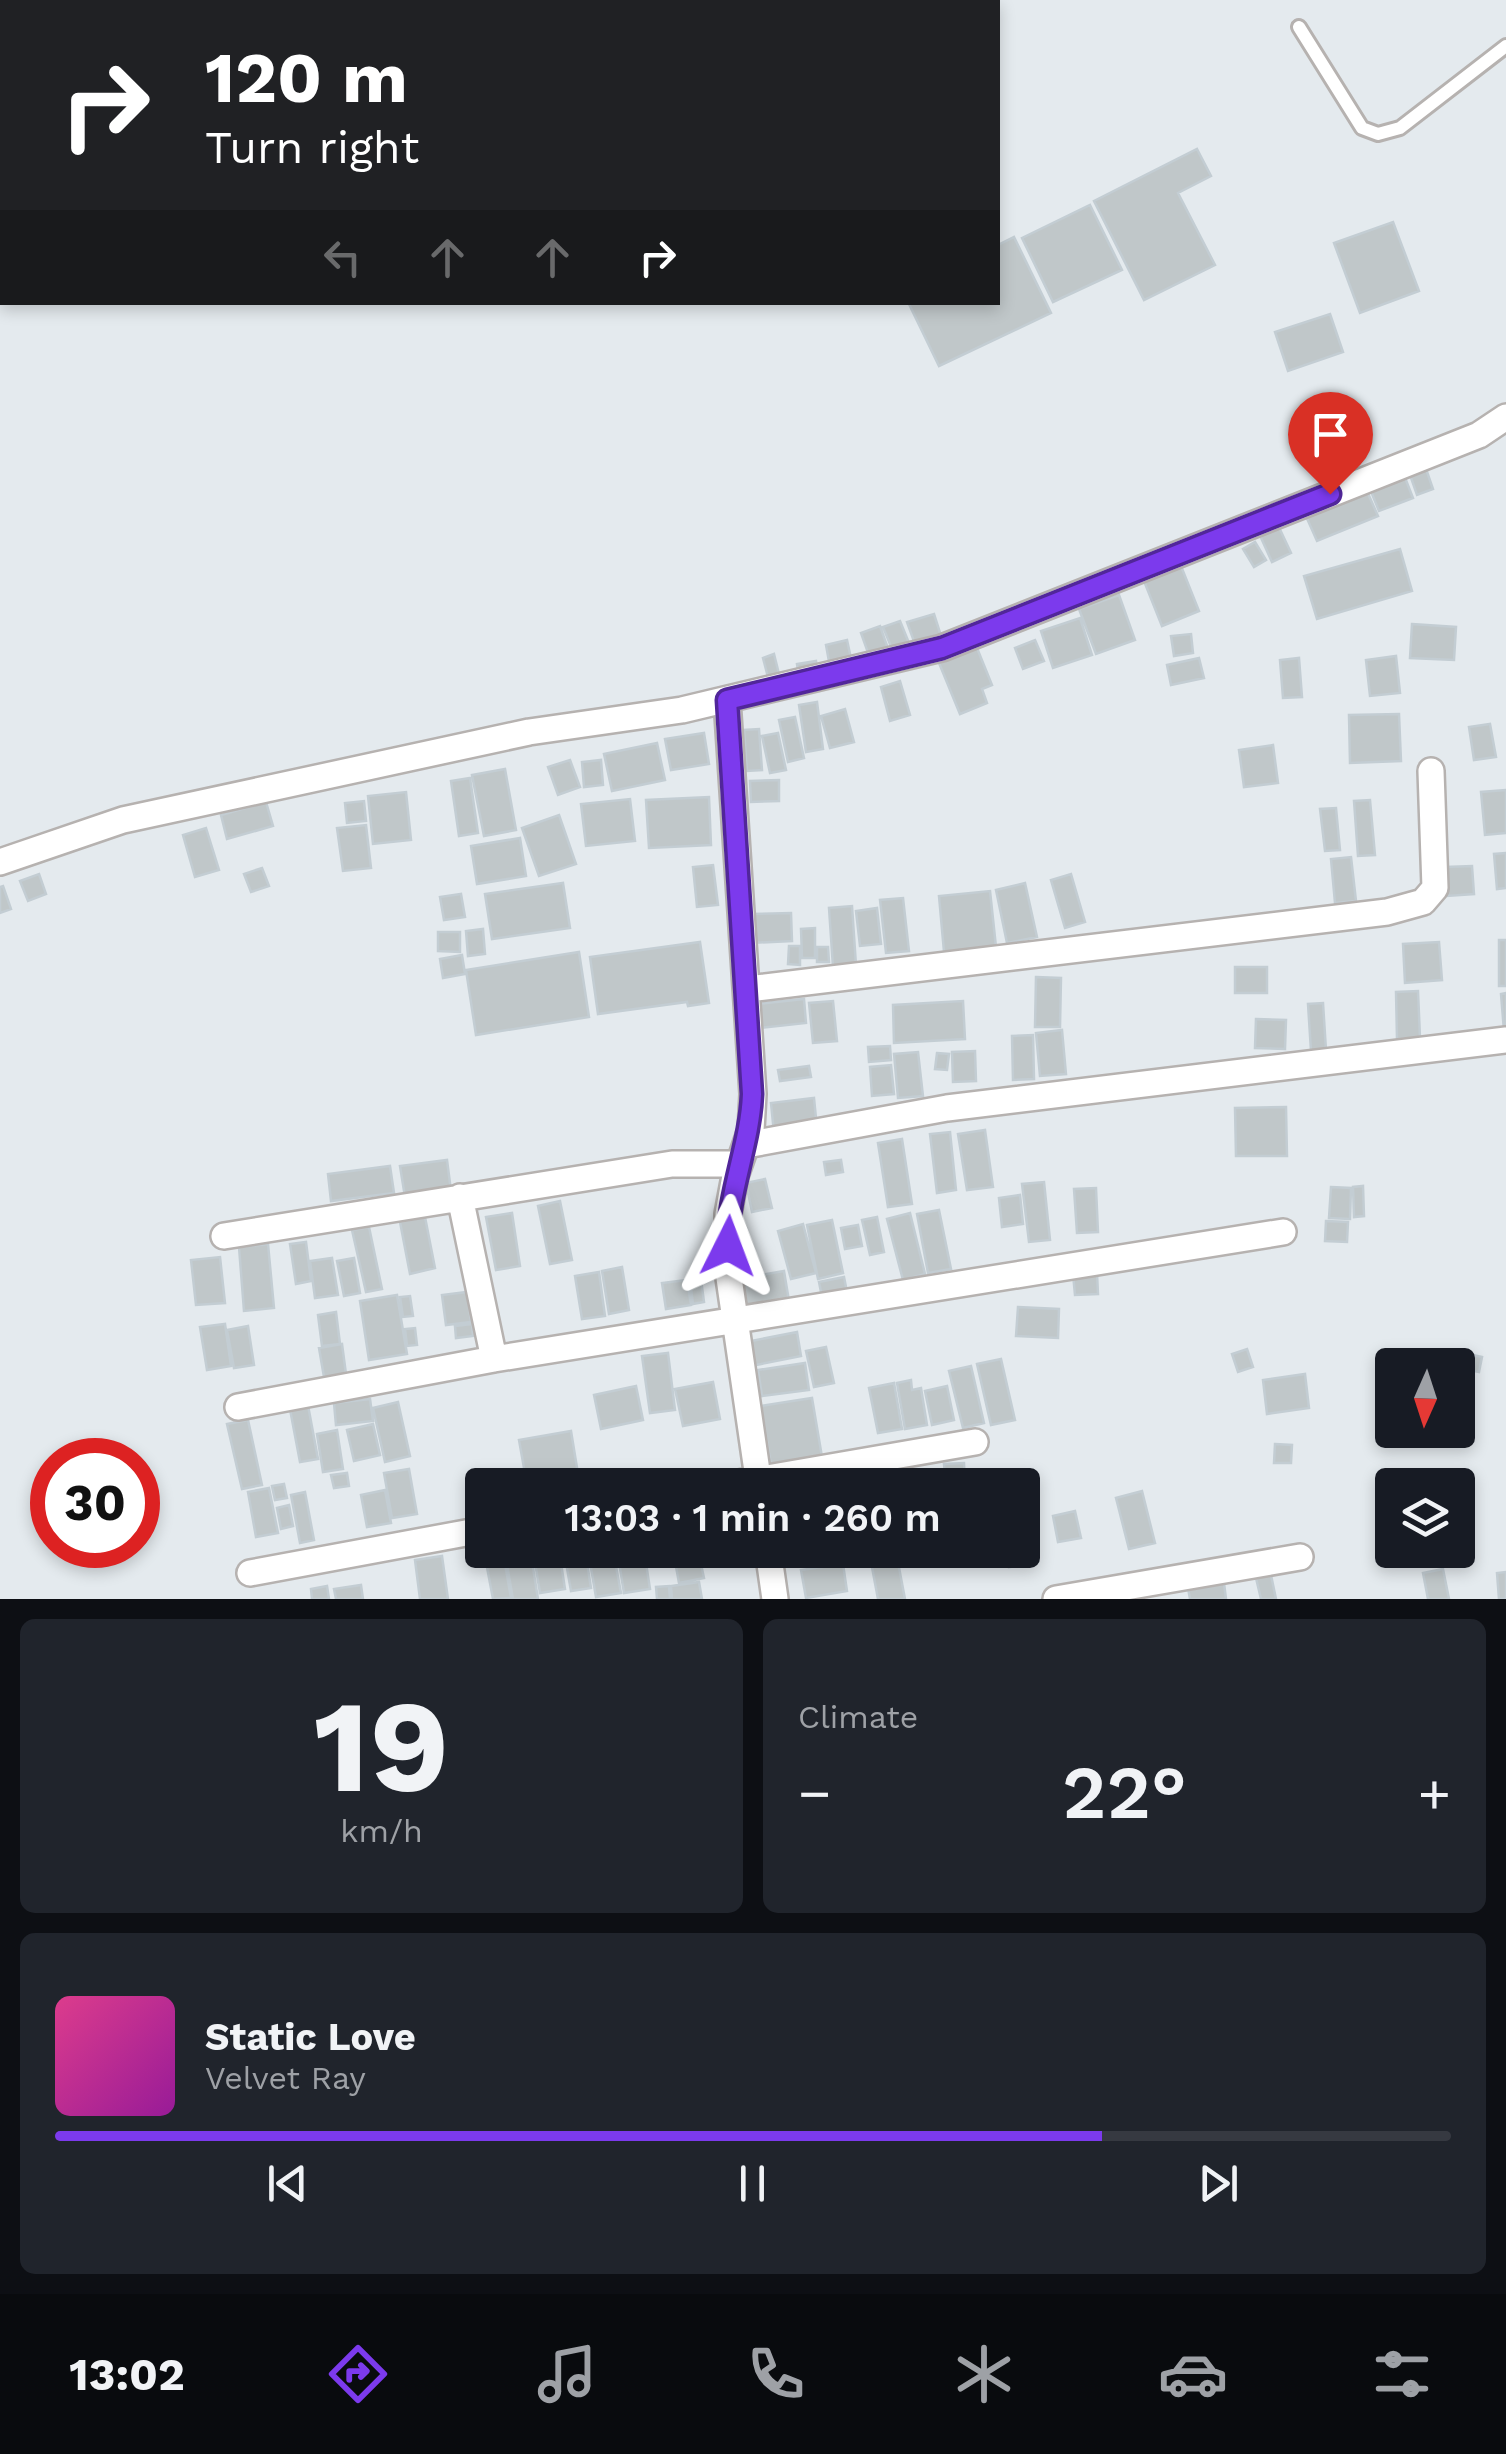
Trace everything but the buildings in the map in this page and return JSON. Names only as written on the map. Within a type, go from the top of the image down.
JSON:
[{"type":"street","points":[[0,862],[123,820],[529,732],[682,710],[942,648],[1478,435],[1506,417]]},
{"type":"street","points":[[727,700],[752,1094],[751,1130],[728,1214],[729,1278],[757,1468]]},
{"type":"street","points":[[748,988],[1387,912],[1423,902],[1435,888],[1431,772]]},
{"type":"street","points":[[224,1236],[742,1154],[948,1108],[1506,1040]]},
{"type":"street","points":[[460,1197],[494,1358]]},
{"type":"street","points":[[238,1407],[494,1358],[1283,1232]]},
{"type":"street","points":[[835,1468],[976,1442]]},
{"type":"street","points":[[250,1573],[465,1533]]},
{"type":"street","points":[[1056,1599],[1300,1557]]},
{"type":"street","points":[[771,1568],[775,1599]]},
{"type":"lane","points":[[1299,27],[1362,128],[1378,134],[1400,128],[1506,46]]},
{"type":"route","points":[[728,1246],[728,1214],[735,1176],[751,1130],[752,1094],[727,700],[942,648],[1330,494]]}]
